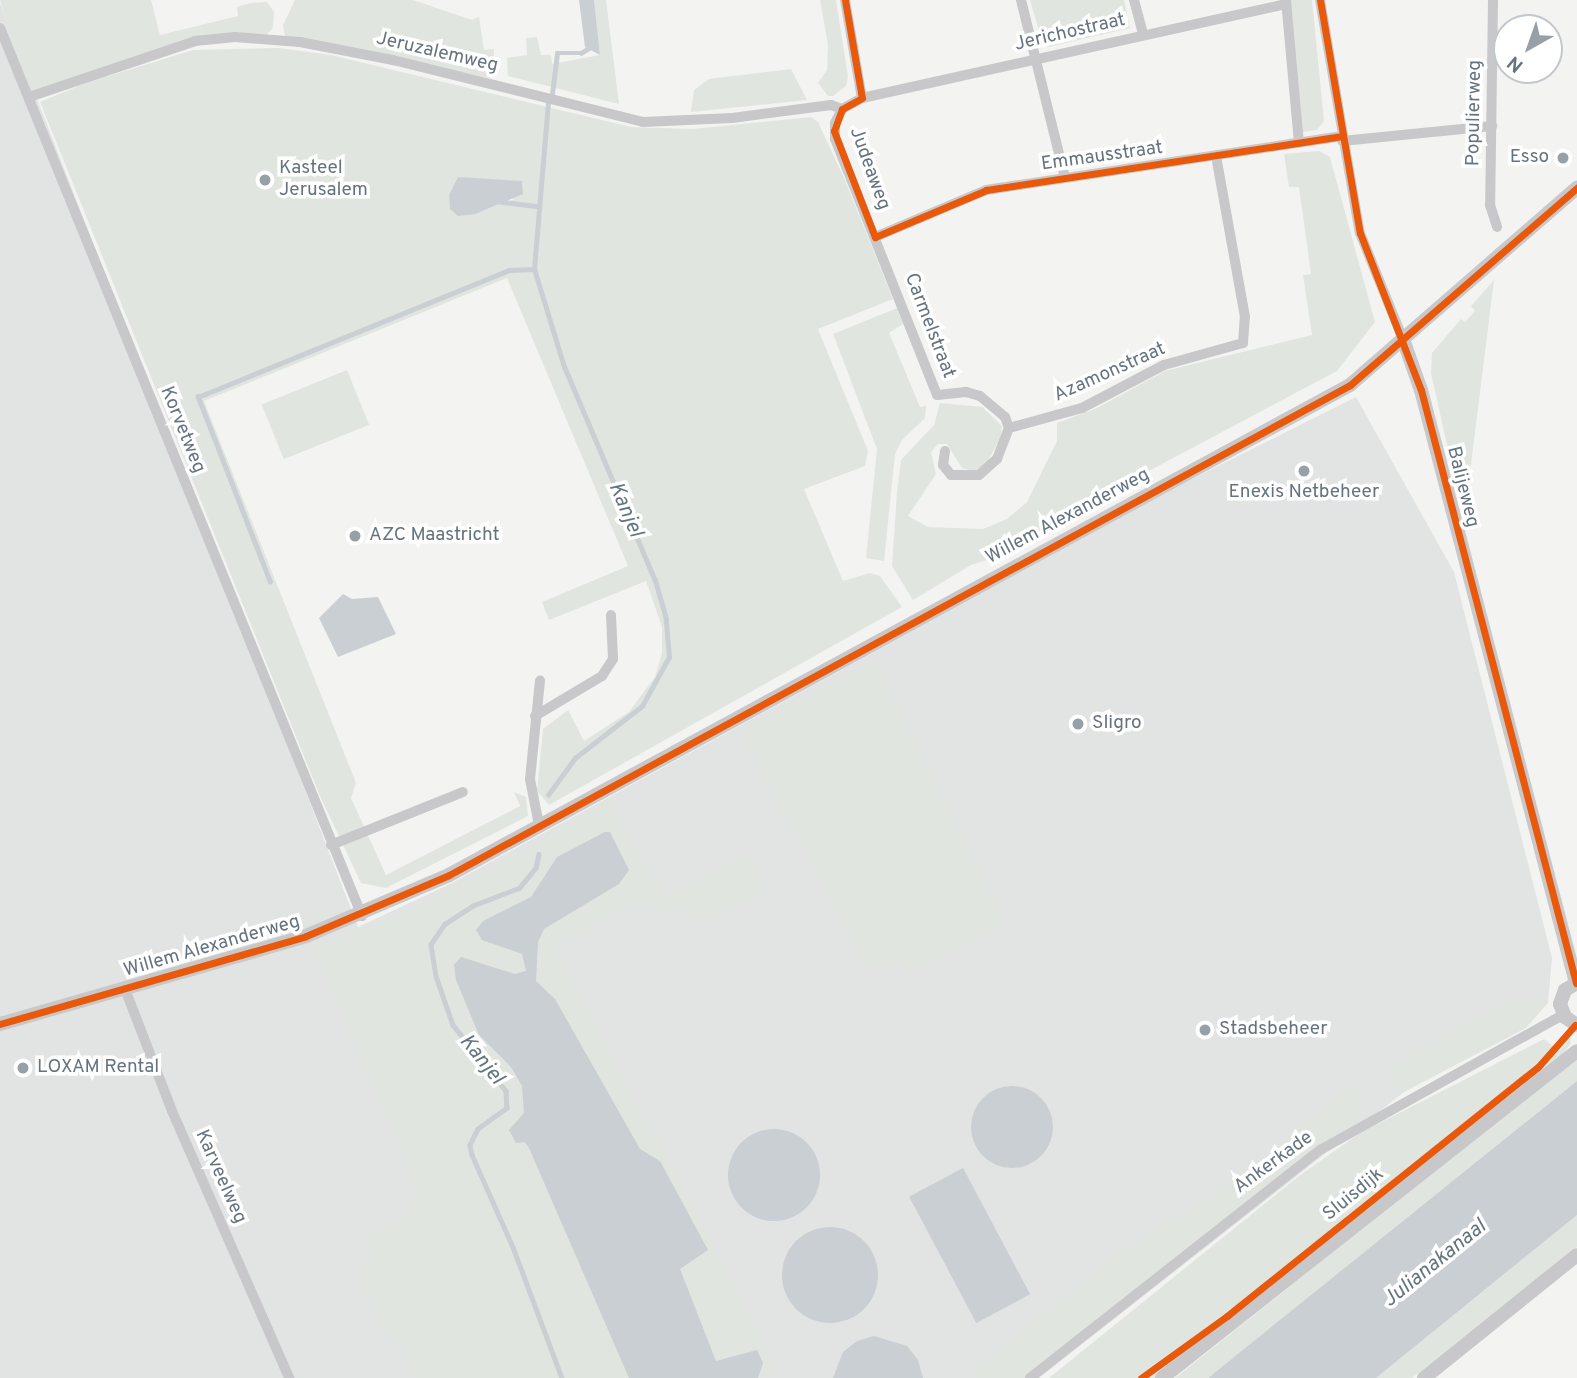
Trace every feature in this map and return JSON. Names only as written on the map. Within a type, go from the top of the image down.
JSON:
[{"type":"street","name":"Judeaweg","points":[[845,0],[862,98],[842,109],[835,123],[835,139],[876,237]]},
{"type":"street","points":[[1021,0],[1038,58],[1066,178]]},
{"type":"street","points":[[1134,0],[1143,34]]},
{"type":"street","name":"Balijeweg","points":[[1320,0],[1341,139],[1363,242],[1421,390],[1576,983]]},
{"type":"street","name":"Populierweg","points":[[1493,0],[1490,205],[1497,226]]},
{"type":"street","name":"Jerichostraat","points":[[862,98],[1286,2]]},
{"type":"street","points":[[1286,2],[1299,142]]},
{"type":"street","name":"Korvetweg","points":[[0,28],[362,916]]},
{"type":"street","name":"Jeruzalemweg","points":[[29,97],[195,41],[235,37],[300,42],[393,60],[643,122],[732,118],[831,105],[842,109]]},
{"type":"street","name":"Emmausstraat","points":[[876,237],[986,190],[1299,142],[1492,126]]},
{"type":"street","name":"Azamonstraat","points":[[1009,428],[1082,408],[1164,365],[1243,343],[1245,317],[1216,156]]},
{"type":"street","name":"Willem Alexanderweg","points":[[0,1024],[125,989],[362,916],[539,825],[1350,385],[1404,342],[1577,188]]},
{"type":"street","name":"Carmelstraat","points":[[876,237],[937,395],[965,392],[980,396],[1005,417],[1009,428]]},
{"type":"street","points":[[946,450],[943,465],[951,475],[979,475],[997,459],[1009,428]]},
{"type":"street","points":[[535,716],[602,676],[613,659],[611,615]]},
{"type":"street","points":[[539,825],[530,779],[540,681]]},
{"type":"street","points":[[331,845],[463,792]]},
{"type":"street","points":[[1576,983],[1561,997],[1563,1015],[1577,1025]]},
{"type":"street","name":"Karveelweg","points":[[125,989],[172,1111],[289,1378]]},
{"type":"street","name":"Ankerkade","points":[[1030,1378],[1320,1150],[1563,1015]]},
{"type":"street","name":"Sluisdijk","points":[[1162,1378],[1577,1051]]},
{"type":"street","points":[[1424,1378],[1577,1255]]},
{"type":"shaded area","points":[[0,0],[151,0],[160,35],[238,16],[237,7],[267,2],[274,12],[273,28],[266,35],[234,33],[35,91],[24,78]]},
{"type":"shaded area","points":[[295,0],[413,0],[472,20],[479,17],[484,50],[494,49],[493,75],[489,78],[285,36],[283,25]]},
{"type":"shaded area","points":[[594,0],[606,0],[619,104],[508,76],[507,58],[527,55],[526,38],[537,37],[541,55],[551,55],[552,64],[600,55]]},
{"type":"shaded area","points":[[820,0],[836,0],[848,77],[846,86],[833,96],[828,96],[818,83],[827,70],[828,45]]},
{"type":"shaded area","points":[[1030,0],[1124,0],[1130,28],[1048,47],[1042,41]]},
{"type":"shaded area","points":[[1291,0],[1312,0],[1324,121],[1317,130],[1303,132]]},
{"type":"shaded area","points":[[0,3],[358,927],[452,883],[1182,484],[1356,397],[1454,572],[1552,958],[1548,1003],[1404,1092],[1039,1378],[0,1378]]},
{"type":"shaded area","points":[[279,48],[331,55],[631,127],[692,129],[811,117],[818,122],[893,299],[818,329],[868,451],[865,466],[804,489],[843,581],[870,573],[880,576],[902,607],[549,805],[537,791],[543,729],[568,710],[584,741],[629,712],[655,677],[662,653],[662,627],[646,581],[549,620],[542,602],[628,566],[507,278],[204,401],[356,783],[351,798],[386,875],[520,806],[514,792],[526,797],[528,816],[386,888],[361,883],[320,796],[40,102],[86,83],[193,50]],"holes":[[[449,195],[515,199],[486,209],[450,209]]]},
{"type":"shaded area","points":[[791,69],[807,100],[691,112],[694,90],[709,79]]},
{"type":"shaded area","points":[[1319,151],[1330,157],[1375,322],[1337,371],[1051,523],[1006,554],[971,565],[913,600],[892,566],[901,460],[934,425],[940,403],[982,407],[1002,426],[1000,439],[986,464],[974,471],[962,468],[947,444],[938,444],[931,452],[936,474],[908,516],[928,527],[983,529],[1007,519],[1027,502],[1057,441],[1057,423],[1097,408],[1165,371],[1312,335],[1303,275],[1311,274],[1299,187],[1289,187],[1284,154]]},
{"type":"shaded area","points":[[1494,280],[1464,521],[1431,373],[1432,353],[1461,319],[1465,322],[1475,311],[1471,306]]},
{"type":"shaded area","points":[[897,308],[903,324],[889,333],[920,407],[926,406],[925,418],[902,440],[895,454],[884,561],[866,558],[877,449],[833,334]]},
{"type":"shaded area","points":[[347,370],[369,425],[284,459],[262,404]]},
{"type":"shaded area","points":[[873,660],[1005,922],[909,974],[898,958],[870,973],[740,732]]},
{"type":"shaded area","points":[[608,803],[666,898],[747,853],[768,890],[707,919],[671,905],[676,914],[665,909],[628,907],[553,946],[767,1347],[772,1375],[758,1378],[763,1363],[716,1362],[680,1268],[708,1250],[660,1161],[640,1149],[555,999],[536,981],[544,929],[629,871],[610,832],[605,832],[557,857],[531,897],[489,918],[528,966],[521,974],[498,969],[464,1009],[487,1047],[511,1067],[522,1086],[524,1113],[509,1130],[529,1148],[629,1378],[417,1378],[400,1346],[382,1329],[360,1278],[372,1258],[364,1237],[404,1220],[418,1191],[313,948],[423,904]]},
{"type":"shaded area","points":[[336,908],[321,923],[147,973],[167,956]]},
{"type":"shaded area","points":[[1507,1001],[1548,1003],[1526,1028],[1404,1092],[1384,1070]]},
{"type":"shaded area","points":[[1544,1039],[1559,1051],[1570,1039],[1571,1043],[1561,1056],[1156,1378],[1049,1378],[1299,1176],[1360,1133]]},
{"type":"shaded area","points":[[1577,1058],[1577,1081],[1310,1297],[1208,1378],[1175,1378]]},
{"type":"shaded area","points":[[1355,1084],[1363,1105],[1355,1119],[1275,1177],[1026,1378],[974,1378],[971,1371],[1170,1214],[1175,1223]]},
{"type":"shaded area","points":[[1577,1215],[1577,1247],[1412,1378],[1376,1378]]},
{"type":"water","points":[[579,0],[594,0],[600,55],[585,47]]},
{"type":"water","points":[[458,177],[522,181],[523,194],[475,214],[458,216],[450,209],[449,195]]},
{"type":"water","points":[[343,594],[352,599],[378,597],[396,634],[338,657],[319,618]]},
{"type":"water","points":[[605,832],[610,832],[629,870],[619,884],[544,929],[538,942],[536,981],[555,999],[640,1149],[660,1161],[708,1250],[680,1269],[716,1361],[757,1350],[763,1363],[758,1378],[629,1378],[529,1148],[525,1142],[516,1143],[509,1130],[524,1113],[522,1086],[511,1067],[479,1035],[456,980],[454,965],[461,957],[515,974],[526,971],[522,954],[482,940],[476,930],[483,921],[531,897],[557,857]]},
{"type":"water","name":"Julianakanaal","points":[[1577,1081],[1577,1215],[1376,1378],[1208,1378]]},
{"type":"water","points":[[1012,1086],[1028,1089],[1041,1098],[1050,1111],[1053,1127],[1050,1143],[1041,1156],[1028,1165],[1012,1168],[996,1165],[983,1156],[974,1143],[971,1127],[974,1111],[983,1098],[996,1089]]},
{"type":"water","points":[[774,1129],[792,1132],[807,1142],[817,1157],[820,1175],[817,1193],[807,1208],[792,1218],[774,1221],[756,1218],[741,1208],[731,1193],[728,1175],[731,1157],[741,1142],[756,1132]]},
{"type":"water","points":[[963,1168],[1030,1294],[976,1323],[909,1197]]},
{"type":"water","points":[[830,1227],[848,1231],[864,1241],[874,1257],[878,1275],[874,1293],[864,1309],[848,1319],[830,1323],[812,1319],[796,1309],[786,1293],[782,1275],[786,1257],[796,1241],[812,1231]]},
{"type":"water","points":[[874,1336],[907,1346],[918,1360],[923,1378],[833,1378],[843,1352],[857,1341]]},
{"type":"waterway","name":"Kanjel","points":[[552,94],[557,53],[581,53],[592,46]]},
{"type":"waterway","name":"Kanjel","points":[[548,104],[534,269],[564,367],[655,581],[666,619],[669,657],[642,706],[575,758],[548,795]]},
{"type":"waterway","points":[[496,201],[536,206]]},
{"type":"waterway","name":"Kanjel","points":[[270,582],[198,397],[509,270],[534,269]]},
{"type":"waterway","name":"Kanjel","points":[[539,854],[536,868],[520,888],[473,906],[445,924],[431,945],[436,976],[453,1025],[506,1091],[507,1108],[478,1129],[470,1145],[513,1247],[562,1378]]},
{"type":"cycle path","points":[[845,0],[862,98],[842,109],[834,131],[875,237],[986,190],[1341,136]]},
{"type":"cycle path","points":[[1320,0],[1360,233],[1421,390],[1576,983]]},
{"type":"cycle path","points":[[0,1024],[306,936],[449,875],[1350,385],[1577,188]]},
{"type":"cycle path","points":[[1141,1378],[1227,1316],[1538,1067],[1575,1025]]},
{"type":"place","name":"Esso","points":[[1563,158]]},
{"type":"place","name":"Kasteel Jerusalem","points":[[265,180]]},
{"type":"place","name":"Enexis Netbeheer","points":[[1304,471]]},
{"type":"place","name":"AZC Maastricht","points":[[355,536]]},
{"type":"place","name":"Sligro","points":[[1078,724]]},
{"type":"place","name":"Stadsbeheer","points":[[1205,1030]]},
{"type":"place","name":"LOXAM Rental","points":[[23,1068]]}]
